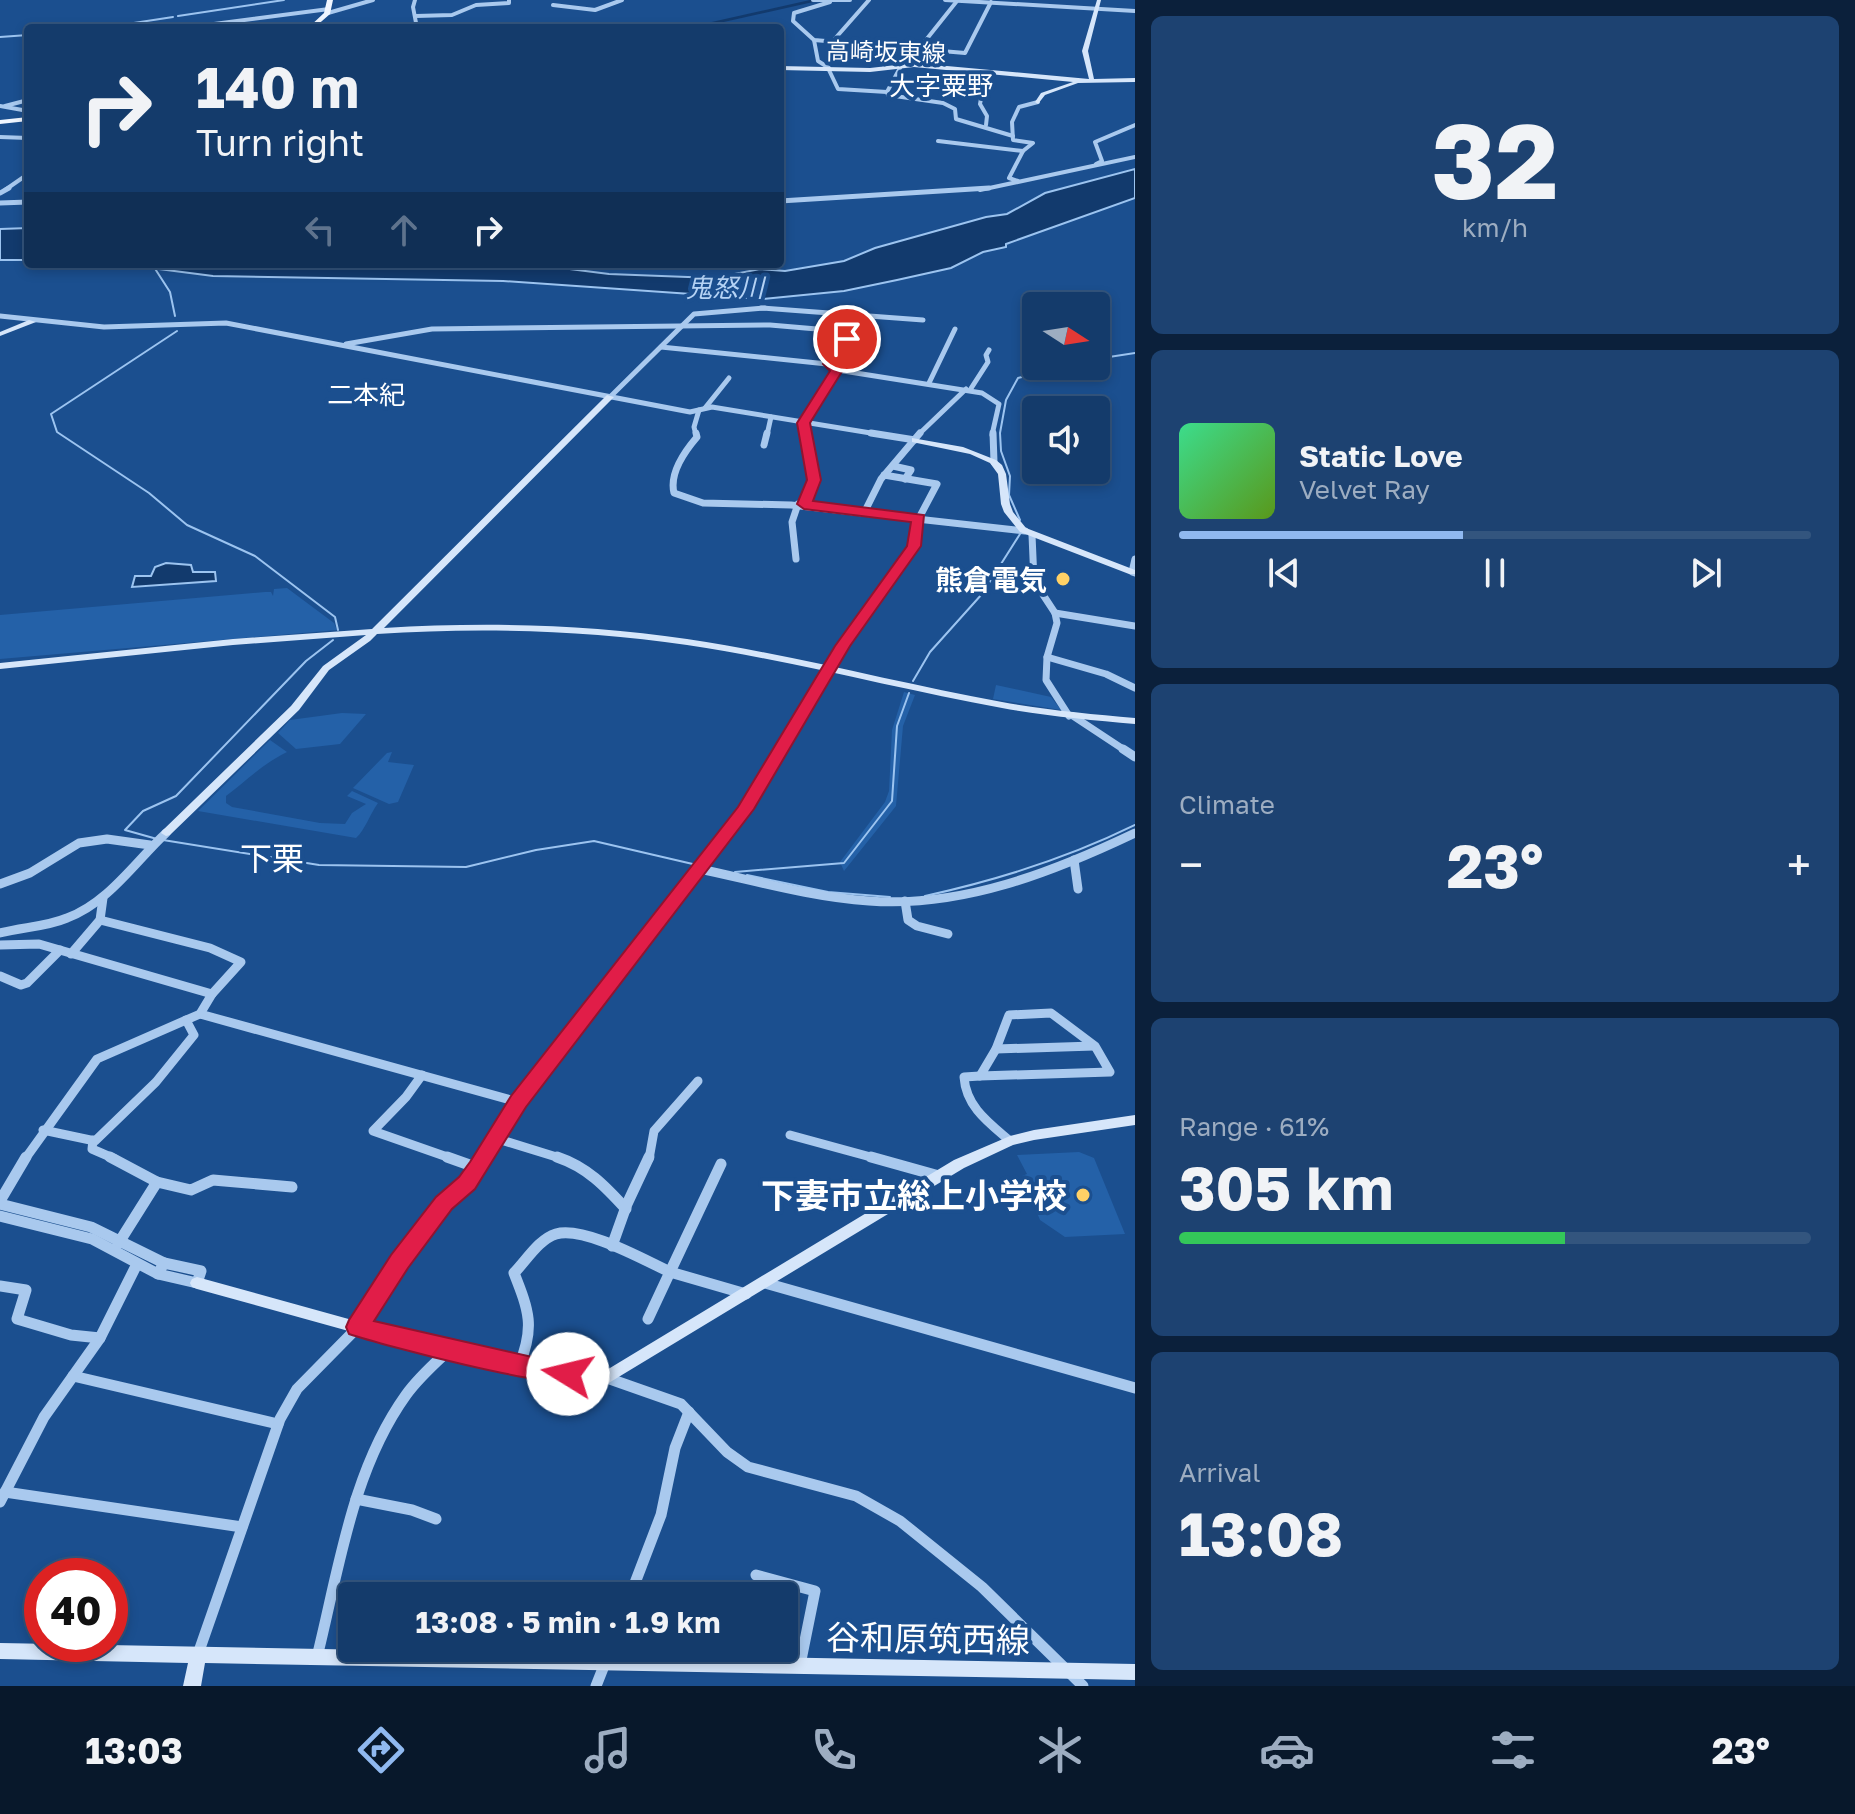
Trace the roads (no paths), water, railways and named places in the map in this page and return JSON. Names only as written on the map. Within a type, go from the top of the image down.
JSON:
[{"type":"main road","points":[[315,24],[328,12],[330,0]]},
{"type":"main road","points":[[0,122],[24,119]]},
{"type":"street","points":[[211,24],[292,12],[328,12],[373,0]]},
{"type":"street","points":[[415,0],[413,7],[417,24]]},
{"type":"street","points":[[416,16],[450,16],[476,5],[509,3],[509,0]]},
{"type":"street","points":[[550,11],[553,3],[595,10],[622,0]]},
{"type":"street","points":[[813,0],[850,0]]},
{"type":"street","points":[[832,42],[869,0]]},
{"type":"street","points":[[945,0],[1135,11]]},
{"type":"street","points":[[1062,0],[1064,6]]},
{"type":"street","points":[[1092,81],[1085,51],[1099,0]]},
{"type":"street","points":[[887,92],[894,74],[957,1]]},
{"type":"street","points":[[830,2],[792,14],[793,21],[814,40],[965,53],[991,2]]},
{"type":"street","points":[[814,40],[818,61],[829,68],[843,95]]},
{"type":"street","name":"高崎坂東線","points":[[784,68],[872,70],[904,66],[1081,81],[1135,80]]},
{"type":"street","points":[[986,72],[980,104],[987,116],[986,125]]},
{"type":"street","points":[[1042,178],[1009,180],[1023,151],[1033,143],[1013,140],[1012,122],[1019,107],[1038,102],[1043,94],[1081,81]]},
{"type":"street","points":[[838,89],[887,92],[888,95],[943,103],[955,109],[954,119],[986,125],[1013,136]]},
{"type":"street","points":[[3,106],[24,101]]},
{"type":"street","points":[[3,106],[24,110]]},
{"type":"street","points":[[15,115],[24,112]]},
{"type":"street","points":[[1083,168],[1102,162],[1095,142],[1135,125]]},
{"type":"street","points":[[0,137],[24,138]]},
{"type":"street","points":[[938,141],[1023,151]]},
{"type":"street","points":[[784,201],[935,195],[1007,186],[1135,157]]},
{"type":"street","points":[[0,193],[24,181]]},
{"type":"street","points":[[0,203],[24,202]]},
{"type":"street","points":[[754,308],[923,320]]},
{"type":"street","points":[[0,933],[55,924],[92,906],[103,897],[158,839],[295,708],[326,668],[376,631],[696,312],[765,308]]},
{"type":"street","points":[[0,316],[32,322],[117,327],[226,323],[690,412],[702,409],[771,417],[915,440],[973,453],[994,462],[1000,470],[1004,504],[1013,520],[1028,533],[1034,581],[1055,613],[1057,628],[1047,657],[1048,686],[1071,716],[1135,757]]},
{"type":"street","points":[[76,321],[117,327]]},
{"type":"street","points":[[0,334],[32,322]]},
{"type":"street","points":[[341,345],[432,329],[770,325],[852,332],[830,364]]},
{"type":"street","points":[[929,383],[955,329]]},
{"type":"street","points":[[661,347],[830,364],[837,370],[968,389],[998,402],[992,437],[994,462]]},
{"type":"street","points":[[865,511],[870,491],[915,440],[968,389],[988,362],[986,355],[989,350]]},
{"type":"street","points":[[796,559],[792,522],[814,480],[803,423],[837,370]]},
{"type":"street","points":[[729,378],[702,409],[694,427],[697,437],[682,454],[672,487],[676,496],[707,502],[801,504],[1028,533],[1133,572],[1135,559]]},
{"type":"street","points":[[764,445],[771,417]]},
{"type":"street","points":[[893,466],[911,470],[905,479]]},
{"type":"street","points":[[192,1686],[198,1654],[278,1424],[297,1389],[358,1327],[400,1261],[444,1203],[467,1183],[478,1168],[518,1102],[745,809],[829,668],[890,576],[911,551],[919,518],[937,484],[884,475]]},
{"type":"street","points":[[1055,613],[1135,626]]},
{"type":"street","points":[[0,666],[376,631],[505,627],[682,640],[973,700],[1071,716],[1135,721]]},
{"type":"street","points":[[1047,657],[1106,674],[1135,688]]},
{"type":"street","points":[[700,869],[853,899],[925,901],[985,888],[1074,860],[1135,833]]},
{"type":"street","points":[[0,884],[30,873],[79,843],[107,839],[158,839]]},
{"type":"street","points":[[1074,860],[1078,889]]},
{"type":"street","points":[[71,954],[100,920],[103,897]]},
{"type":"street","points":[[905,901],[908,920],[917,926],[948,934]]},
{"type":"street","points":[[100,920],[210,948],[241,962],[212,994],[200,1014],[97,1059],[43,1130],[1,1197],[55,1222],[121,1241],[144,1258],[201,1271],[197,1283]]},
{"type":"street","points":[[0,945],[39,944],[212,994]]},
{"type":"street","points":[[0,976],[21,985],[27,983],[60,950]]},
{"type":"street","points":[[980,1076],[996,1049],[1009,1015],[1051,1013],[1095,1046],[1110,1072],[964,1077],[963,1089],[969,1101],[1010,1141]]},
{"type":"street","points":[[200,1014],[518,1102]]},
{"type":"street","points":[[186,1020],[194,1035],[173,1062],[93,1140],[92,1149],[145,1173],[157,1182],[191,1190],[213,1180],[292,1187]]},
{"type":"street","points":[[996,1049],[1095,1046]]},
{"type":"street","points":[[422,1075],[406,1097],[373,1131],[478,1168]]},
{"type":"street","points":[[612,1246],[649,1159],[654,1131],[698,1081]]},
{"type":"street","points":[[95,1235],[111,1251],[158,1274],[449,1350],[519,1366],[607,1378],[616,1376],[940,1176],[1010,1141],[1135,1120]]},
{"type":"street","points":[[43,1130],[93,1140]]},
{"type":"street","points":[[790,1135],[940,1176]]},
{"type":"street","points":[[498,1139],[572,1162],[599,1179],[626,1209]]},
{"type":"street","points":[[648,1319],[721,1164]]},
{"type":"street","points":[[111,1251],[121,1241],[157,1182]]},
{"type":"street","points":[[0,1216],[55,1222]]},
{"type":"street","points":[[519,1366],[530,1341],[532,1321],[514,1273],[553,1234],[566,1233],[612,1246],[670,1272],[747,1294]]},
{"type":"street","points":[[158,1274],[164,1263]]},
{"type":"street","points":[[137,1264],[100,1338],[44,1417],[2,1497],[242,1527]]},
{"type":"street","points":[[765,1283],[1135,1388]]},
{"type":"street","points":[[0,1286],[26,1290],[17,1319],[71,1335],[100,1338]]},
{"type":"street","points":[[317,1657],[356,1499],[368,1464],[404,1397],[449,1350]]},
{"type":"street","points":[[73,1376],[278,1424]]},
{"type":"street","points":[[607,1378],[611,1383],[669,1397],[747,1466],[790,1480],[835,1488],[867,1501],[915,1530],[967,1574],[1083,1686]]},
{"type":"street","points":[[635,1582],[661,1515],[675,1448],[689,1412]]},
{"type":"street","points":[[356,1499],[412,1510],[436,1519]]},
{"type":"street","points":[[756,1575],[815,1591],[800,1665]]},
{"type":"street","name":"谷和原筑西線","points":[[0,1651],[338,1657]]},
{"type":"street","points":[[596,1686],[605,1662]]},
{"type":"street","name":"谷和原筑西線","points":[[742,1662],[1135,1672]]},
{"type":"water","name":"鬼怒川","points":[[1135,169],[1135,198],[1006,244],[1006,247],[983,252],[951,268],[844,291],[763,299],[503,281],[213,276],[151,268],[562,268],[609,274],[714,278],[760,269],[785,271],[844,261],[875,248],[1007,214],[1045,193]]},
{"type":"water","points":[[24,228],[24,260],[0,260],[0,229]]},
{"type":"water","points":[[166,563],[191,565],[193,572],[215,572],[216,581],[132,587],[135,576],[151,576],[155,567]]},
{"type":"waterway","points":[[178,16],[284,0]]},
{"type":"waterway","points":[[707,24],[819,0]]},
{"type":"waterway","points":[[127,24],[173,17]]},
{"type":"waterway","points":[[0,37],[24,35]]},
{"type":"waterway","points":[[155,268],[170,292],[175,316]]},
{"type":"waterway","points":[[177,331],[51,414],[57,432],[149,493],[187,525],[255,556],[335,617],[338,630]]},
{"type":"waterway","points":[[1110,357],[1135,353]]},
{"type":"waterway","points":[[1020,520],[1009,495],[1010,476],[1001,451],[1000,433],[1006,400],[1018,378],[1022,377]]},
{"type":"waterway","points":[[913,681],[930,652],[982,594],[1020,534]]},
{"type":"waterway","points":[[157,839],[125,830],[143,811],[176,796],[306,661],[333,640]]},
{"type":"waterway","points":[[735,872],[844,863],[892,801],[897,726],[909,693]]},
{"type":"waterway","points":[[925,896],[1032,867],[1135,825]]},
{"type":"waterway","points":[[163,840],[319,865],[466,867],[536,850],[594,841],[697,865]]},
{"type":"waterway","points":[[747,875],[828,892],[890,897]]},
{"type":"place","name":"熊倉電気","points":[[1063,579]]},
{"type":"place","name":"下妻市立総上小学校","points":[[1083,1195]]},
{"type":"district","name":"大字粟野","points":[[941,85]]},
{"type":"district","name":"二本紀","points":[[366,394]]},
{"type":"district","name":"下栗","points":[[272,858]]}]
